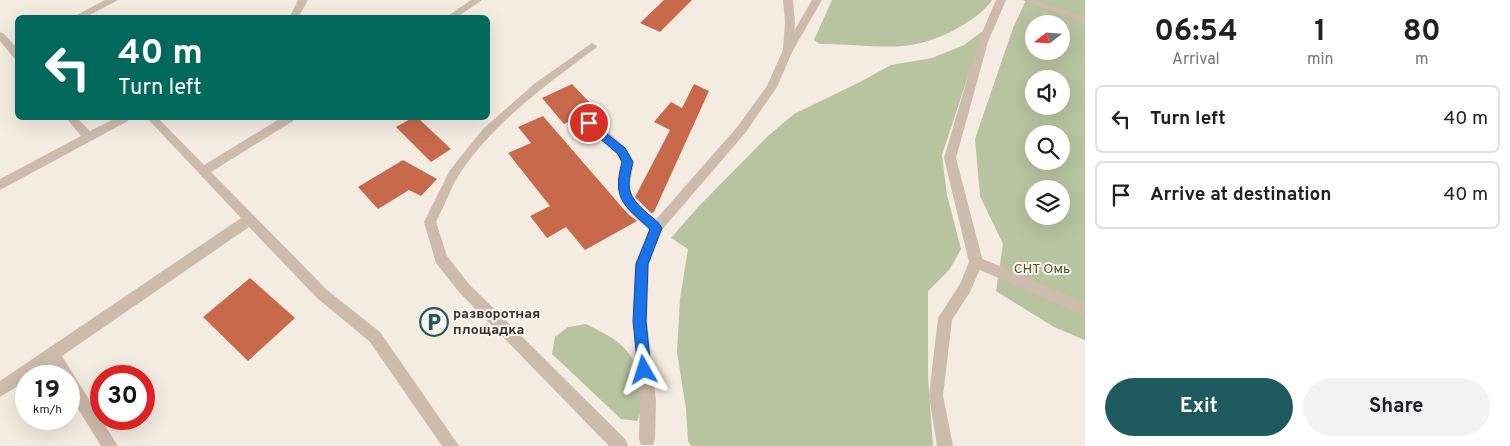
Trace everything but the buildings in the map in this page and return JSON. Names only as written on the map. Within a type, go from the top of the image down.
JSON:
[{"type":"street","points":[[81,15],[112,0]]},
{"type":"street","points":[[296,15],[303,0]]},
{"type":"street","points":[[454,15],[477,0]]},
{"type":"street","points":[[788,0],[790,22],[788,50]]},
{"type":"street","points":[[649,444],[648,402],[640,321],[642,264],[656,228],[742,129],[772,87],[788,50],[817,0]]},
{"type":"street","points":[[945,446],[936,396],[945,318],[965,288],[976,262],[950,158],[983,42],[1001,0]]},
{"type":"street","points":[[1027,0],[1085,20]]},
{"type":"street","points":[[0,35],[14,46],[0,52]]},
{"type":"street","points":[[592,46],[536,88],[484,134],[457,168],[430,222],[441,258],[464,288],[620,446]]},
{"type":"street","points":[[73,120],[88,137]]},
{"type":"street","points":[[0,185],[120,120]]},
{"type":"street","points":[[154,120],[322,294],[375,337],[451,446]]},
{"type":"street","points":[[203,171],[286,120]]},
{"type":"street","points":[[589,123],[621,151],[627,162],[624,184],[628,203],[656,228]]},
{"type":"street","points":[[0,390],[250,219]]},
{"type":"street","points":[[976,262],[1085,310]]},
{"type":"street","points":[[52,354],[59,365]]},
{"type":"street","points":[[80,398],[110,446]]},
{"type":"green space","points":[[832,0],[992,0],[975,17],[944,35],[910,45],[877,46],[820,44],[814,40]]},
{"type":"green space","name":"СНТ Омь","points":[[1026,0],[1085,0],[1085,340],[1054,327],[996,291],[1003,244],[980,196],[975,139],[1013,28]]},
{"type":"green space","points":[[983,31],[942,155],[947,195],[961,249],[950,269],[928,291],[928,376],[933,446],[691,446],[688,441],[686,409],[677,352],[680,299],[688,249],[671,238],[698,207],[768,136],[794,114],[891,65],[932,58],[964,45]]},
{"type":"green space","points":[[586,324],[609,336],[626,350],[632,358],[639,380],[641,395],[639,418],[637,421],[621,419],[552,354],[555,337],[568,327]]},
{"type":"place","name":"разворотная площадка","points":[[434,322]]},
{"type":"route","points":[[589,123],[621,151],[627,162],[624,191],[628,203],[656,228],[642,264],[640,321],[644,370]]}]
